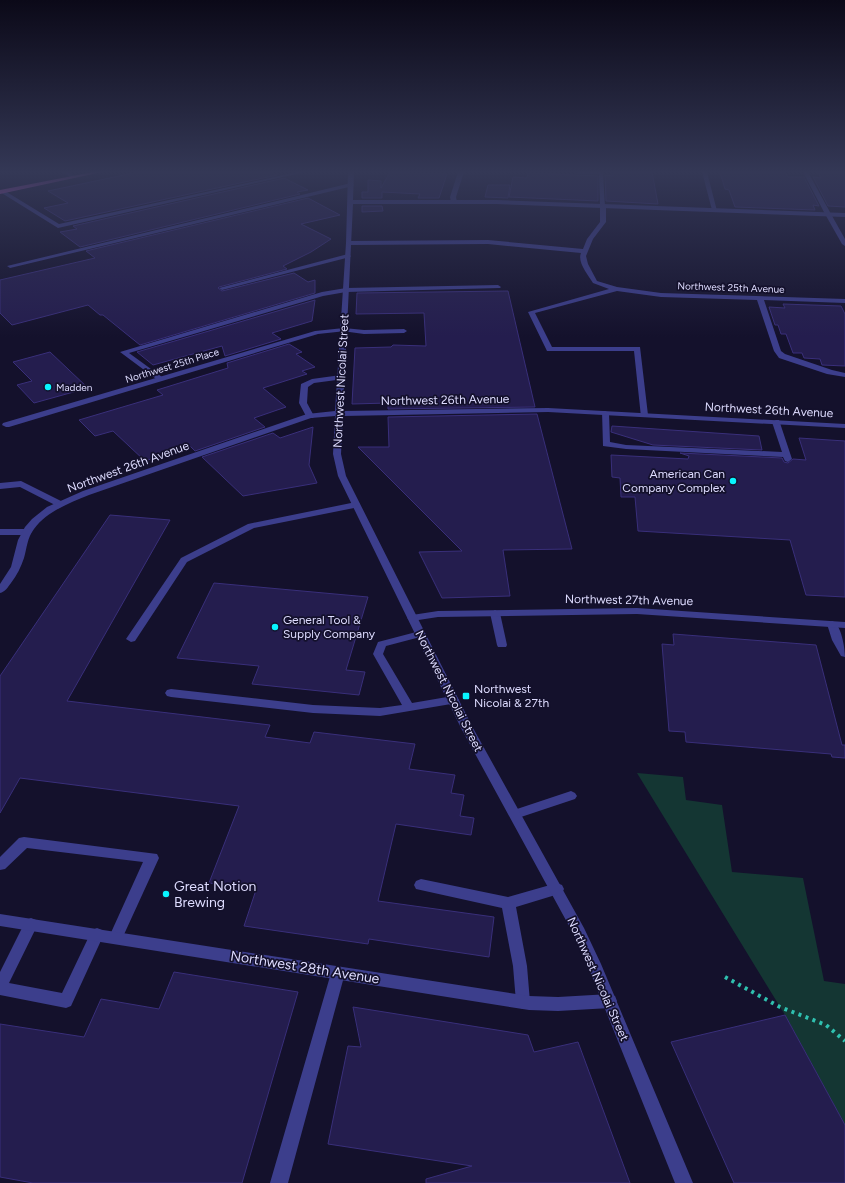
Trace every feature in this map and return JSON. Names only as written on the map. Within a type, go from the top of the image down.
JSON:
[{"type":"street","points":[[10,266],[173,227]]},
{"type":"street","name":"Northwest Nicolai Street","points":[[349,227],[337,454],[345,484],[480,754],[515,814],[579,932],[610,1001],[684,1183]]},
{"type":"street","points":[[599,227],[590,239],[584,251],[583,256],[585,264],[595,282],[617,289]]},
{"type":"street","points":[[835,227],[845,244]]},
{"type":"street","points":[[349,243],[488,242],[584,251]]},
{"type":"street","points":[[222,288],[348,256]]},
{"type":"street","points":[[159,379],[124,352],[322,294],[346,290],[498,287]]},
{"type":"street","points":[[617,289],[531,312],[550,349],[637,349],[644,415]]},
{"type":"street","name":"Northwest 25th Avenue","points":[[617,289],[661,295],[844,302]]},
{"type":"street","points":[[760,299],[778,351],[782,356],[830,372],[845,375]]},
{"type":"street","name":"Northwest 25th Place","points":[[6,425],[317,332],[344,330],[364,332],[404,331]]},
{"type":"street","points":[[310,416],[303,403],[304,386],[312,381],[341,377]]},
{"type":"street","name":"Northwest 26th Avenue","points":[[27,532],[31,525],[43,514],[60,504],[86,493],[310,416],[339,414],[529,410],[845,426]]},
{"type":"street","points":[[605,413],[606,444],[626,448],[788,457],[776,422]]},
{"type":"street","points":[[0,486],[21,484],[60,504]]},
{"type":"street","points":[[131,639],[184,560],[251,526],[356,505]]},
{"type":"street","points":[[0,532],[27,532],[19,559],[0,590]]},
{"type":"street","name":"Northwest 27th Avenue","points":[[412,618],[438,614],[638,611],[845,625]]},
{"type":"street","points":[[495,613],[502,645]]},
{"type":"street","points":[[832,624],[837,640],[845,653]]},
{"type":"street","points":[[408,708],[378,654],[382,644],[420,634]]},
{"type":"street","points":[[171,693],[313,709],[380,712],[452,700]]},
{"type":"street","points":[[515,814],[571,796]]},
{"type":"street","points":[[0,865],[24,842],[152,858],[116,937]]},
{"type":"street","points":[[421,885],[508,903],[556,889]]},
{"type":"street","points":[[508,903],[520,966],[523,1002]]},
{"type":"street","name":"Northwest 28th Avenue","points":[[0,920],[523,1002],[558,1004],[610,1001]]},
{"type":"street","points":[[31,924],[4,969],[0,988],[66,1001],[97,934]]},
{"type":"street","points":[[279,1183],[338,973]]},
{"type":"path","points":[[725,977],[787,1011],[835,1029],[845,1041]]},
{"type":"green space","points":[[637,773],[683,777],[686,800],[722,805],[732,872],[803,878],[824,981],[845,984],[845,1125],[785,1015]]},
{"type":"building","points":[[75,227],[162,227],[80,247],[60,232],[77,229]]},
{"type":"building","points":[[186,227],[307,227],[331,239],[311,252],[283,266],[287,269],[218,288],[222,291],[294,273],[308,282],[315,280],[315,293],[140,345],[103,315],[100,315],[88,305],[12,325],[0,313],[0,280],[95,258],[86,251]]},
{"type":"building","points":[[508,291],[535,407],[388,409],[388,403],[352,404],[355,348],[391,347],[393,345],[426,346],[424,313],[356,314],[357,293]]},
{"type":"building","points":[[315,300],[312,321],[272,333],[281,339],[225,356],[222,346],[153,365],[137,352]]},
{"type":"building","points":[[783,304],[841,306],[845,314],[845,366],[822,365],[820,359],[804,358],[802,353],[793,353],[786,334],[781,334],[778,325],[775,325],[769,307],[785,308]]},
{"type":"building","points":[[289,344],[302,352],[296,354],[315,367],[302,371],[307,374],[263,388],[286,407],[254,418],[265,427],[195,451],[190,446],[145,461],[113,431],[95,436],[79,420],[163,395],[157,390],[228,368],[227,363]]},
{"type":"building","points":[[50,352],[88,388],[34,403],[17,385],[32,381],[13,362]]},
{"type":"building","points":[[537,414],[572,549],[503,550],[510,596],[442,598],[419,552],[462,551],[358,447],[389,447],[388,417]]},
{"type":"building","points":[[612,426],[759,436],[762,450],[653,445],[611,432]]},
{"type":"building","points":[[313,427],[309,465],[317,483],[243,496],[202,457],[273,433],[280,438]]},
{"type":"building","name":"American Can Company Complex","points":[[799,438],[845,441],[845,597],[806,595],[790,540],[638,531],[635,497],[621,497],[620,478],[612,477],[611,455],[688,459],[689,456],[680,453],[782,458],[784,462],[788,463],[793,459],[806,460]]},
{"type":"building","points":[[110,515],[170,520],[67,701],[270,725],[265,737],[310,743],[314,732],[415,744],[409,769],[455,775],[451,793],[464,795],[460,816],[474,818],[471,835],[396,824],[378,901],[494,917],[489,957],[369,939],[368,944],[244,926],[256,890],[209,883],[239,806],[20,778],[0,813],[0,676]]},
{"type":"building","name":"General Tool & Supply Company","points":[[214,583],[368,597],[346,670],[365,672],[359,695],[252,684],[259,666],[177,658]]},
{"type":"building","points":[[673,634],[816,645],[842,745],[845,745],[845,758],[832,757],[831,754],[686,742],[685,732],[669,731],[662,644],[674,645]]},
{"type":"building","points":[[174,972],[298,992],[242,1183],[33,1183],[0,1177],[0,1024],[84,1037],[101,999],[159,1009]]},
{"type":"building","points":[[353,1007],[528,1035],[534,1052],[578,1042],[630,1183],[426,1183],[426,1179],[472,1166],[328,1144],[348,1046],[361,1047]]},
{"type":"building","points":[[785,1015],[845,1125],[845,1183],[734,1183],[671,1042]]},
{"type":"place","name":"Madden","points":[[48,387]]},
{"type":"place","name":"American Can Company Complex","points":[[733,481]]},
{"type":"place","name":"General Tool & Supply Company","points":[[275,627]]},
{"type":"place","name":"Northwest Nicolai & 27th","points":[[466,696]]},
{"type":"place","name":"Great Notion Brewing","points":[[166,894]]}]
